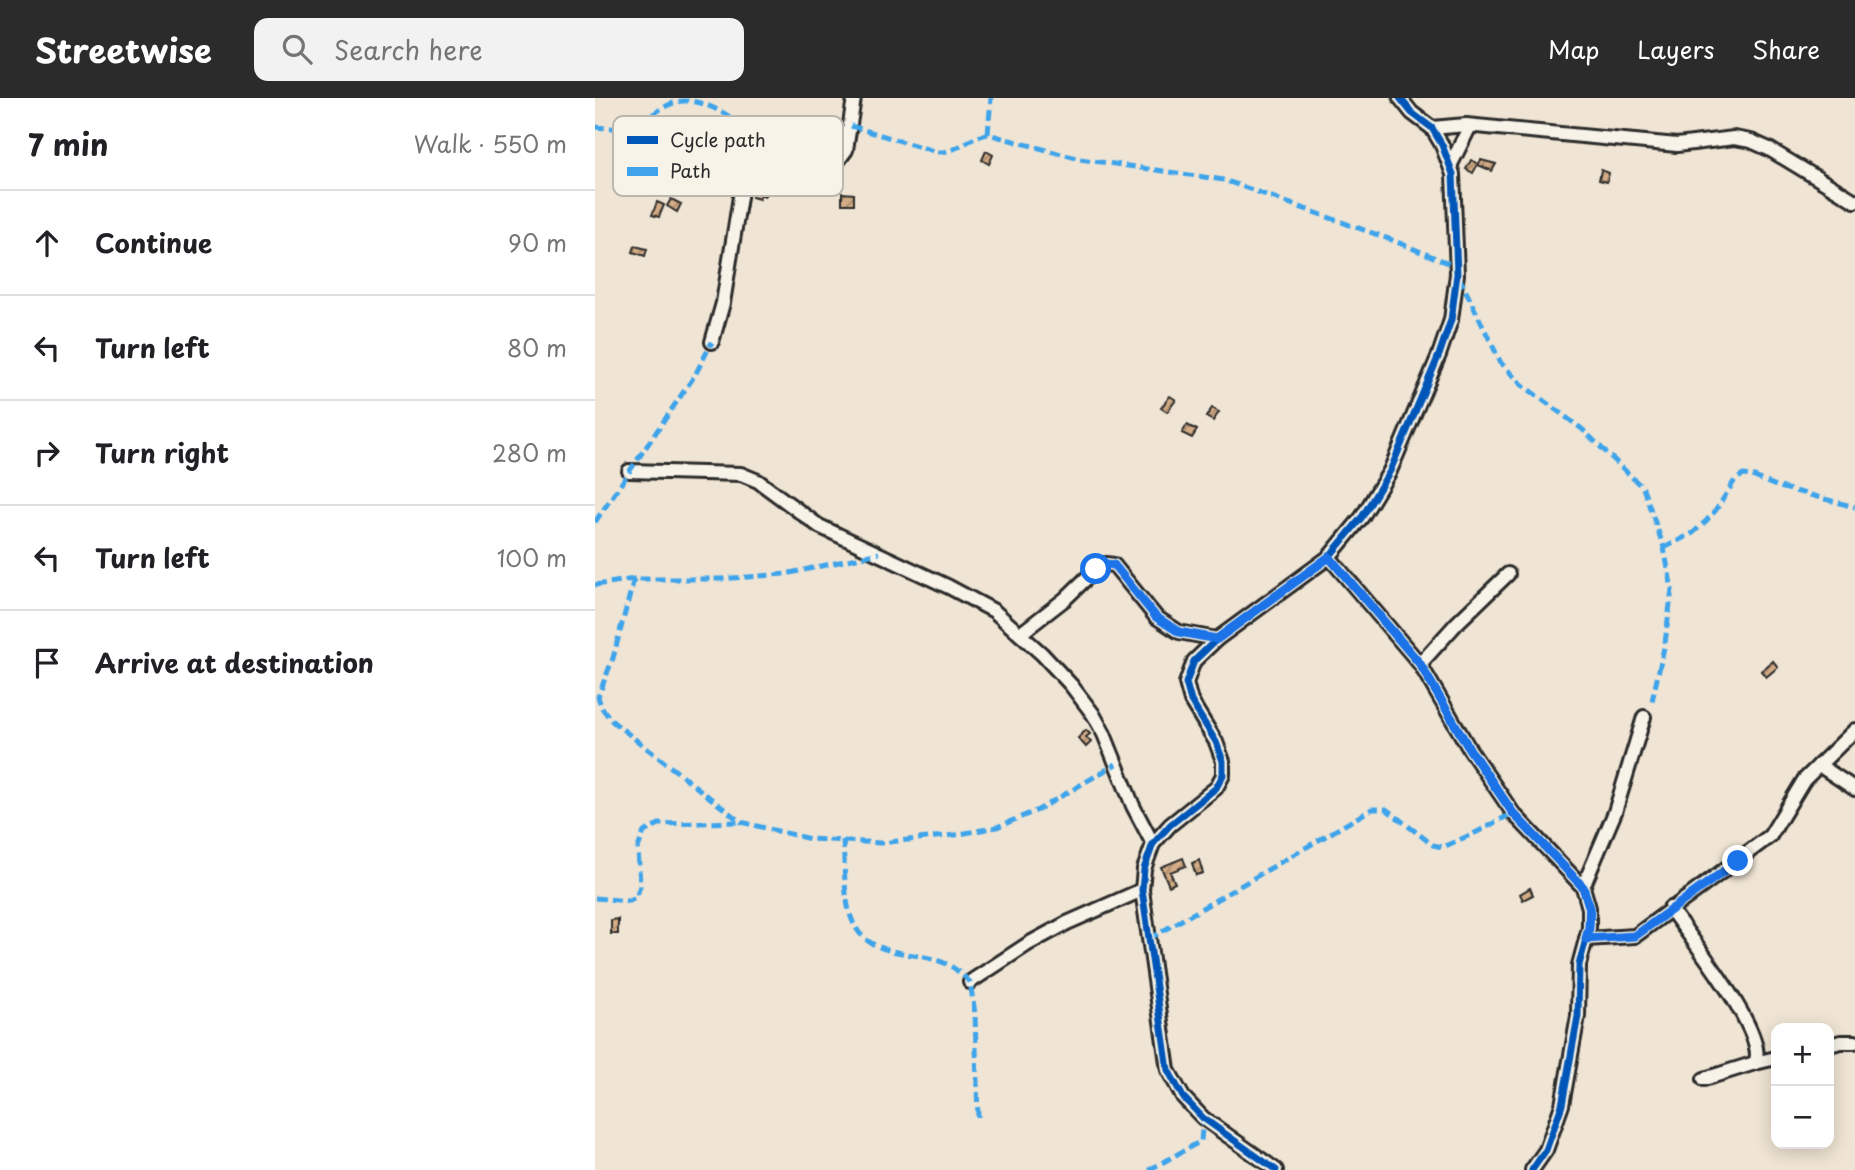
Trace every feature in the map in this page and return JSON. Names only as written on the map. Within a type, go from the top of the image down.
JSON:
[{"type":"street","points":[[843,154],[846,150],[854,98]]},
{"type":"street","points":[[1276,1170],[1203,1118],[1183,1097],[1168,1070],[1142,890],[1144,869],[1153,844],[1170,825],[1216,788],[1223,775],[1223,761],[1216,742],[1191,701],[1187,683],[1194,661],[1217,639],[1329,557],[1362,517],[1390,471],[1451,320],[1458,267],[1451,164],[1432,128],[1412,113],[1400,98]]},
{"type":"street","points":[[1432,128],[1470,126],[1677,145],[1734,138],[1751,141],[1769,149],[1855,201]]},
{"type":"street","points":[[1451,164],[1470,126]]},
{"type":"street","points":[[712,342],[723,303],[740,196]]},
{"type":"street","points":[[629,471],[741,474],[758,481],[819,526],[994,611],[1071,685],[1093,714],[1153,844]]},
{"type":"street","points":[[1329,557],[1420,664],[1470,750],[1513,813],[1583,887],[1590,908],[1589,928],[1579,965],[1578,1016],[1562,1105],[1546,1150],[1532,1170]]},
{"type":"street","points":[[1020,634],[1065,599],[1096,569],[1106,564],[1114,565],[1156,617],[1179,632],[1217,639]]},
{"type":"street","points":[[1420,664],[1457,622],[1508,574]]},
{"type":"street","points":[[1583,887],[1615,812],[1644,717]]},
{"type":"street","points":[[1586,939],[1635,936],[1770,836],[1804,780],[1855,730]]},
{"type":"street","points":[[1819,765],[1855,789]]},
{"type":"street","points":[[970,982],[1028,944],[1067,923],[1142,890]]},
{"type":"street","points":[[1670,908],[1730,990],[1754,1043],[1757,1056],[1755,1063]]},
{"type":"street","points":[[1834,1044],[1855,1042]]},
{"type":"street","points":[[1704,1079],[1771,1059]]},
{"type":"building","points":[[986,151],[993,155],[989,164],[982,160]]},
{"type":"building","points":[[1471,160],[1478,164],[1473,173],[1466,169]]},
{"type":"building","points":[[1481,160],[1496,164],[1492,171],[1478,165]]},
{"type":"building","points":[[1601,170],[1609,173],[1607,182],[1599,180]]},
{"type":"building","points":[[843,193],[854,194],[854,204],[842,204]]},
{"type":"building","points":[[671,199],[681,204],[677,212],[667,206]]},
{"type":"building","points":[[657,202],[664,205],[659,217],[652,215]]},
{"type":"building","points":[[635,246],[647,249],[645,256],[633,252]]},
{"type":"building","points":[[1170,396],[1176,400],[1167,412],[1161,408]]},
{"type":"building","points":[[1212,408],[1219,412],[1213,421],[1206,417]]},
{"type":"building","points":[[1187,425],[1197,430],[1192,438],[1182,433]]},
{"type":"building","points":[[1773,661],[1778,667],[1766,677],[1761,671]]},
{"type":"building","points":[[1086,730],[1090,734],[1086,737],[1091,742],[1086,747],[1078,738]]},
{"type":"building","points":[[1183,858],[1186,866],[1170,872],[1175,883],[1169,886],[1161,867]]},
{"type":"building","points":[[1199,860],[1203,873],[1196,875],[1192,863]]},
{"type":"building","points":[[1530,888],[1533,895],[1523,900],[1520,894]]},
{"type":"building","points":[[618,919],[618,934],[611,934],[611,920]]},
{"type":"marked path","points":[[988,134],[991,98]]},
{"type":"marked path","points":[[650,116],[669,105],[683,101],[702,104],[728,116]]},
{"type":"marked path","points":[[851,126],[937,152],[951,150],[988,134],[1080,159],[1224,180],[1392,240],[1458,267]]},
{"type":"marked path","points":[[595,127],[613,128]]},
{"type":"marked path","points":[[1459,277],[1501,363],[1521,384],[1582,429],[1643,488],[1664,548],[1672,589],[1665,643],[1652,701]]},
{"type":"marked path","points":[[595,522],[695,375],[712,342]]},
{"type":"marked path","points":[[1664,548],[1693,533],[1706,521],[1735,480],[1743,475],[1855,507]]},
{"type":"marked path","points":[[595,585],[634,579],[720,579],[786,574],[879,553]]},
{"type":"marked path","points":[[634,579],[613,658],[598,697],[602,708],[612,721],[741,822],[810,839],[880,843],[955,835],[997,827],[1038,810],[1116,764]]},
{"type":"marked path","points":[[1149,939],[1372,809],[1386,809],[1433,845],[1443,847],[1513,813]]},
{"type":"marked path","points":[[595,898],[629,901],[636,898],[640,886],[638,848],[644,832],[659,824],[741,822]]},
{"type":"marked path","points":[[843,840],[847,904],[860,934],[882,948],[949,965],[970,982],[975,1013],[978,1119]]},
{"type":"marked path","points":[[1149,1170],[1201,1141],[1203,1118]]},
{"type":"cycle path","points":[[1276,1170],[1203,1118],[1183,1097],[1168,1070],[1142,890],[1144,869],[1153,844],[1170,825],[1216,788],[1223,775],[1223,761],[1216,742],[1191,701],[1186,683],[1194,661],[1217,639],[1329,557],[1362,517],[1390,471],[1451,320],[1457,274],[1453,174],[1432,128],[1412,113],[1400,98]]},
{"type":"cycle path","points":[[1329,557],[1420,664],[1470,750],[1513,813],[1583,887],[1589,908],[1589,928],[1579,965],[1578,1016],[1562,1105],[1546,1150],[1532,1170]]},
{"type":"route","points":[[1096,569],[1106,564],[1114,565],[1156,617],[1179,632],[1217,639],[1329,557],[1372,604],[1420,664],[1470,750],[1513,813],[1583,887],[1590,908],[1586,939],[1635,936],[1738,861]]}]
